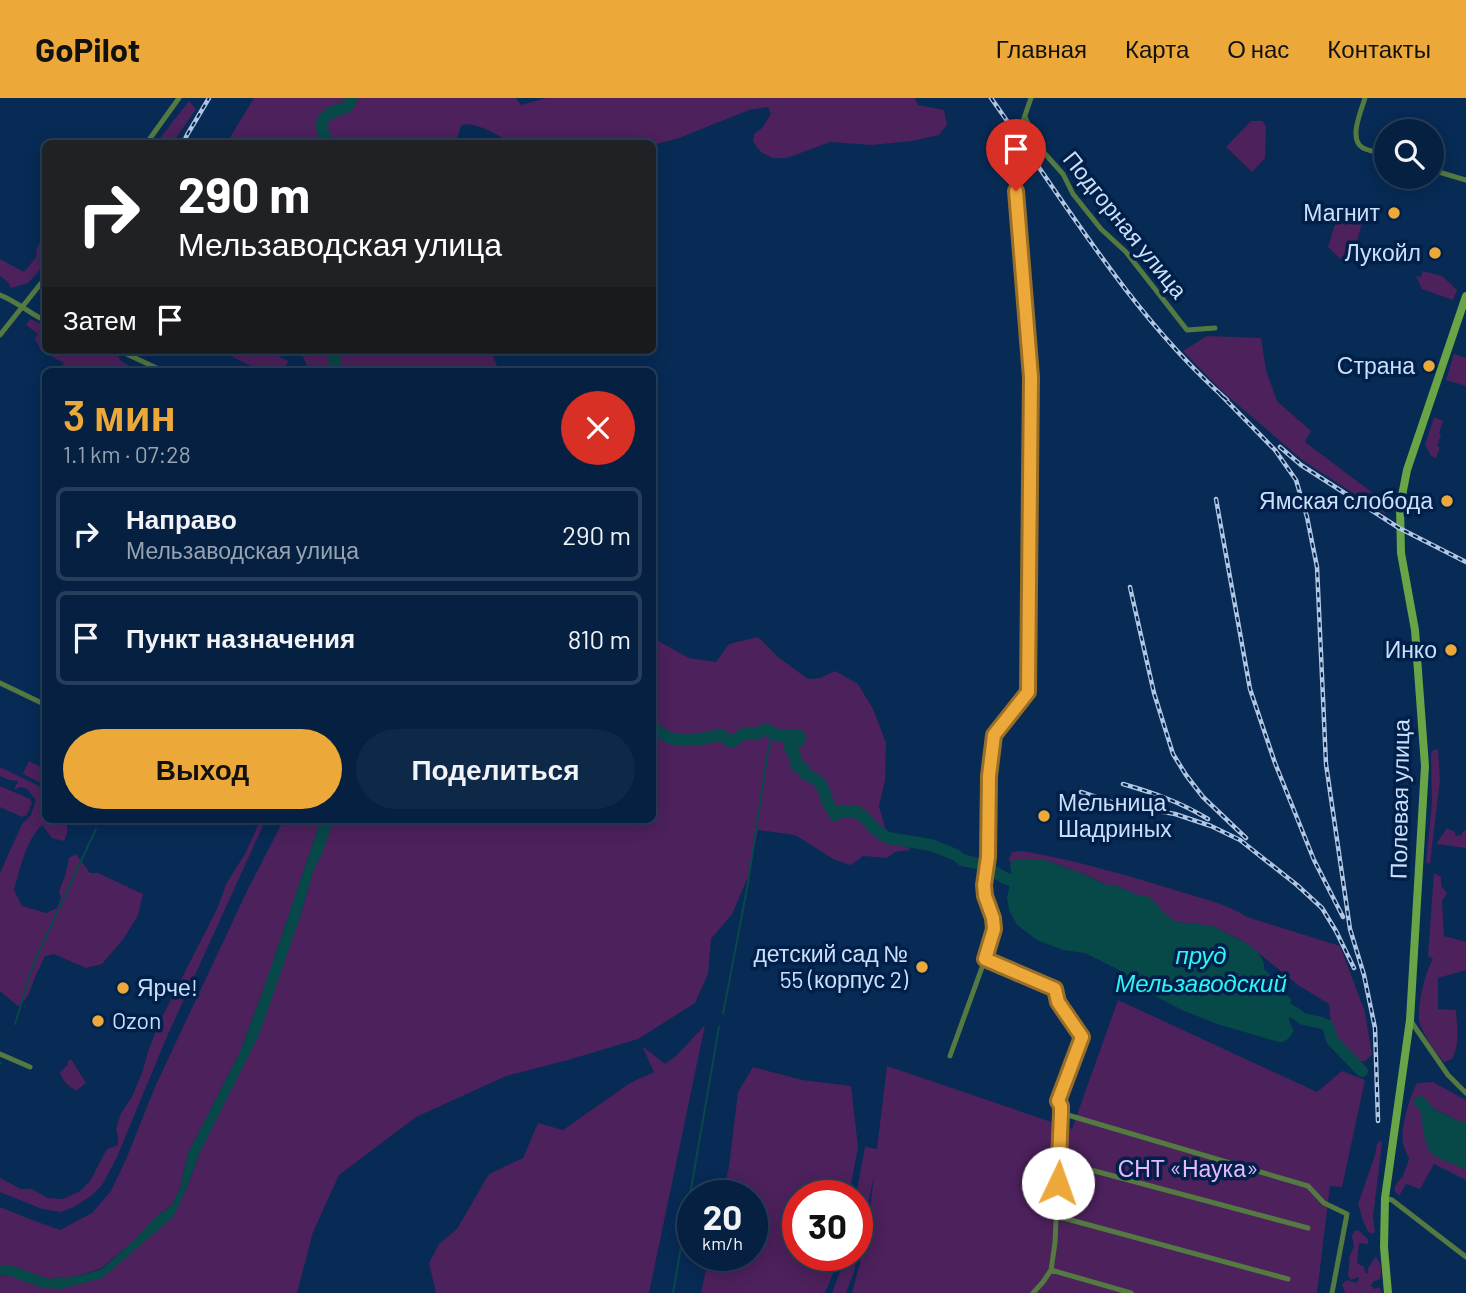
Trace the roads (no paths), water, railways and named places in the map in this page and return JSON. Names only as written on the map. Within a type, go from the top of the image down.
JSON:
[{"type":"street","points":[[149,140],[179,98]]},
{"type":"street","points":[[950,1056],[994,929],[985,896],[985,878],[988,857],[989,776],[994,735],[1028,692],[1031,377],[1013,150],[1031,98]]},
{"type":"street","points":[[1365,98],[1358,119],[1356,139],[1360,146],[1374,151]]},
{"type":"street","name":"Подгорная улица","points":[[1025,117],[1039,147],[1063,174],[1073,194],[1101,229],[1126,252],[1187,330],[1215,328]]},
{"type":"street","points":[[1444,174],[1466,180]]},
{"type":"street","points":[[0,335],[42,282]]},
{"type":"street","points":[[0,295],[42,319]]},
{"type":"street","name":"Полевая улица","points":[[1388,1293],[1384,1247],[1385,1198],[1410,1020],[1425,766],[1415,630],[1401,552],[1400,506],[1402,487],[1416,442],[1466,296]]},
{"type":"street","points":[[127,354],[157,368]]},
{"type":"street","points":[[0,683],[42,703]]},
{"type":"street","points":[[985,959],[1055,989],[1058,1002],[1082,1037],[1058,1101],[1061,1113],[1055,1243],[1051,1270],[1033,1293]]},
{"type":"street","points":[[1410,1020],[1448,1075],[1466,1093]]},
{"type":"street","points":[[0,1054],[30,1067]]},
{"type":"street","points":[[1061,1113],[1308,1186],[1324,1203],[1347,1214],[1332,1293]]},
{"type":"street","points":[[1059,1158],[1061,1162],[1308,1228]]},
{"type":"street","points":[[1385,1198],[1392,1200],[1466,1257]]},
{"type":"street","points":[[1056,1216],[1288,1279]]},
{"type":"street","points":[[1051,1270],[1131,1293]]},
{"type":"water","points":[[320,823],[333,823],[313,871],[259,1035],[200,1152],[173,1217],[102,1278],[61,1289],[43,1288],[0,1275],[0,1266],[13,1266],[48,1279],[78,1276],[102,1269],[172,1205],[180,1188],[188,1153],[240,1052]]},
{"type":"water","name":"пруд Мельзаводский","points":[[1017,859],[1045,860],[1107,885],[1144,895],[1152,899],[1176,922],[1213,926],[1246,943],[1258,952],[1264,969],[1291,1000],[1289,1021],[1294,1031],[1286,1040],[1279,1042],[1220,1025],[1153,995],[1123,972],[1085,953],[1063,950],[1037,940],[1017,925],[1009,910],[1007,897],[1012,877],[1010,865]]},
{"type":"water","points":[[1427,1106],[1459,1121],[1466,1121],[1466,1170],[1431,1153],[1424,1135],[1422,1115],[1422,1110]]},
{"type":"waterway","points":[[326,140],[322,129],[324,119],[332,112],[347,107],[352,98]]},
{"type":"waterway","points":[[334,354],[335,368]]},
{"type":"waterway","points":[[656,729],[666,736],[681,740],[721,735],[731,742],[743,734],[756,734],[766,729],[776,735],[798,735],[799,741],[790,745],[796,757],[796,764],[803,768],[805,774],[820,783],[835,815],[842,811],[856,811],[888,838],[931,845],[1026,886]]},
{"type":"waterway","points":[[723,1014],[748,883],[771,731]]},
{"type":"waterway","points":[[15,1024],[34,962],[96,829]]},
{"type":"waterway","points":[[1277,1003],[1303,1019],[1328,1026],[1332,1040],[1362,1071]]},
{"type":"waterway","points":[[673,1293],[719,1027]]},
{"type":"waterway","points":[[1420,1102],[1434,1118]]},
{"type":"railway","points":[[185,140],[209,98]]},
{"type":"railway","points":[[991,98],[1130,295],[1192,367],[1227,400]]},
{"type":"railway","points":[[1220,394],[1275,450],[1296,480],[1307,517],[1317,567],[1326,764],[1350,929],[1364,975],[1375,1028],[1378,1121]]},
{"type":"railway","points":[[1280,447],[1301,465],[1399,528],[1466,562]]},
{"type":"railway","points":[[1216,499],[1250,689],[1275,763],[1314,860],[1343,917]]},
{"type":"railway","points":[[1130,587],[1154,693],[1173,754],[1203,797],[1246,838]]},
{"type":"railway","points":[[1123,784],[1167,799],[1208,819]]},
{"type":"railway","points":[[1081,792],[1117,804],[1175,814],[1211,826],[1240,840],[1322,908],[1354,968]]},
{"type":"place","name":"Магнит","points":[[1394,213]]},
{"type":"place","name":"Лукойл","points":[[1435,253]]},
{"type":"place","name":"Страна","points":[[1429,366]]},
{"type":"place","name":"Ямская слобода","points":[[1447,501]]},
{"type":"place","name":"Инко","points":[[1451,650]]},
{"type":"place","name":"Мельница Шадриных","points":[[1044,816]]},
{"type":"place","name":"детский сад № 55 (корпус 2)","points":[[922,967]]},
{"type":"place","name":"Ярче!","points":[[123,988]]},
{"type":"place","name":"Ozon","points":[[98,1021]]},
{"type":"park label","name":"СНТ «Наука»","points":[[1188,1169]]}]
